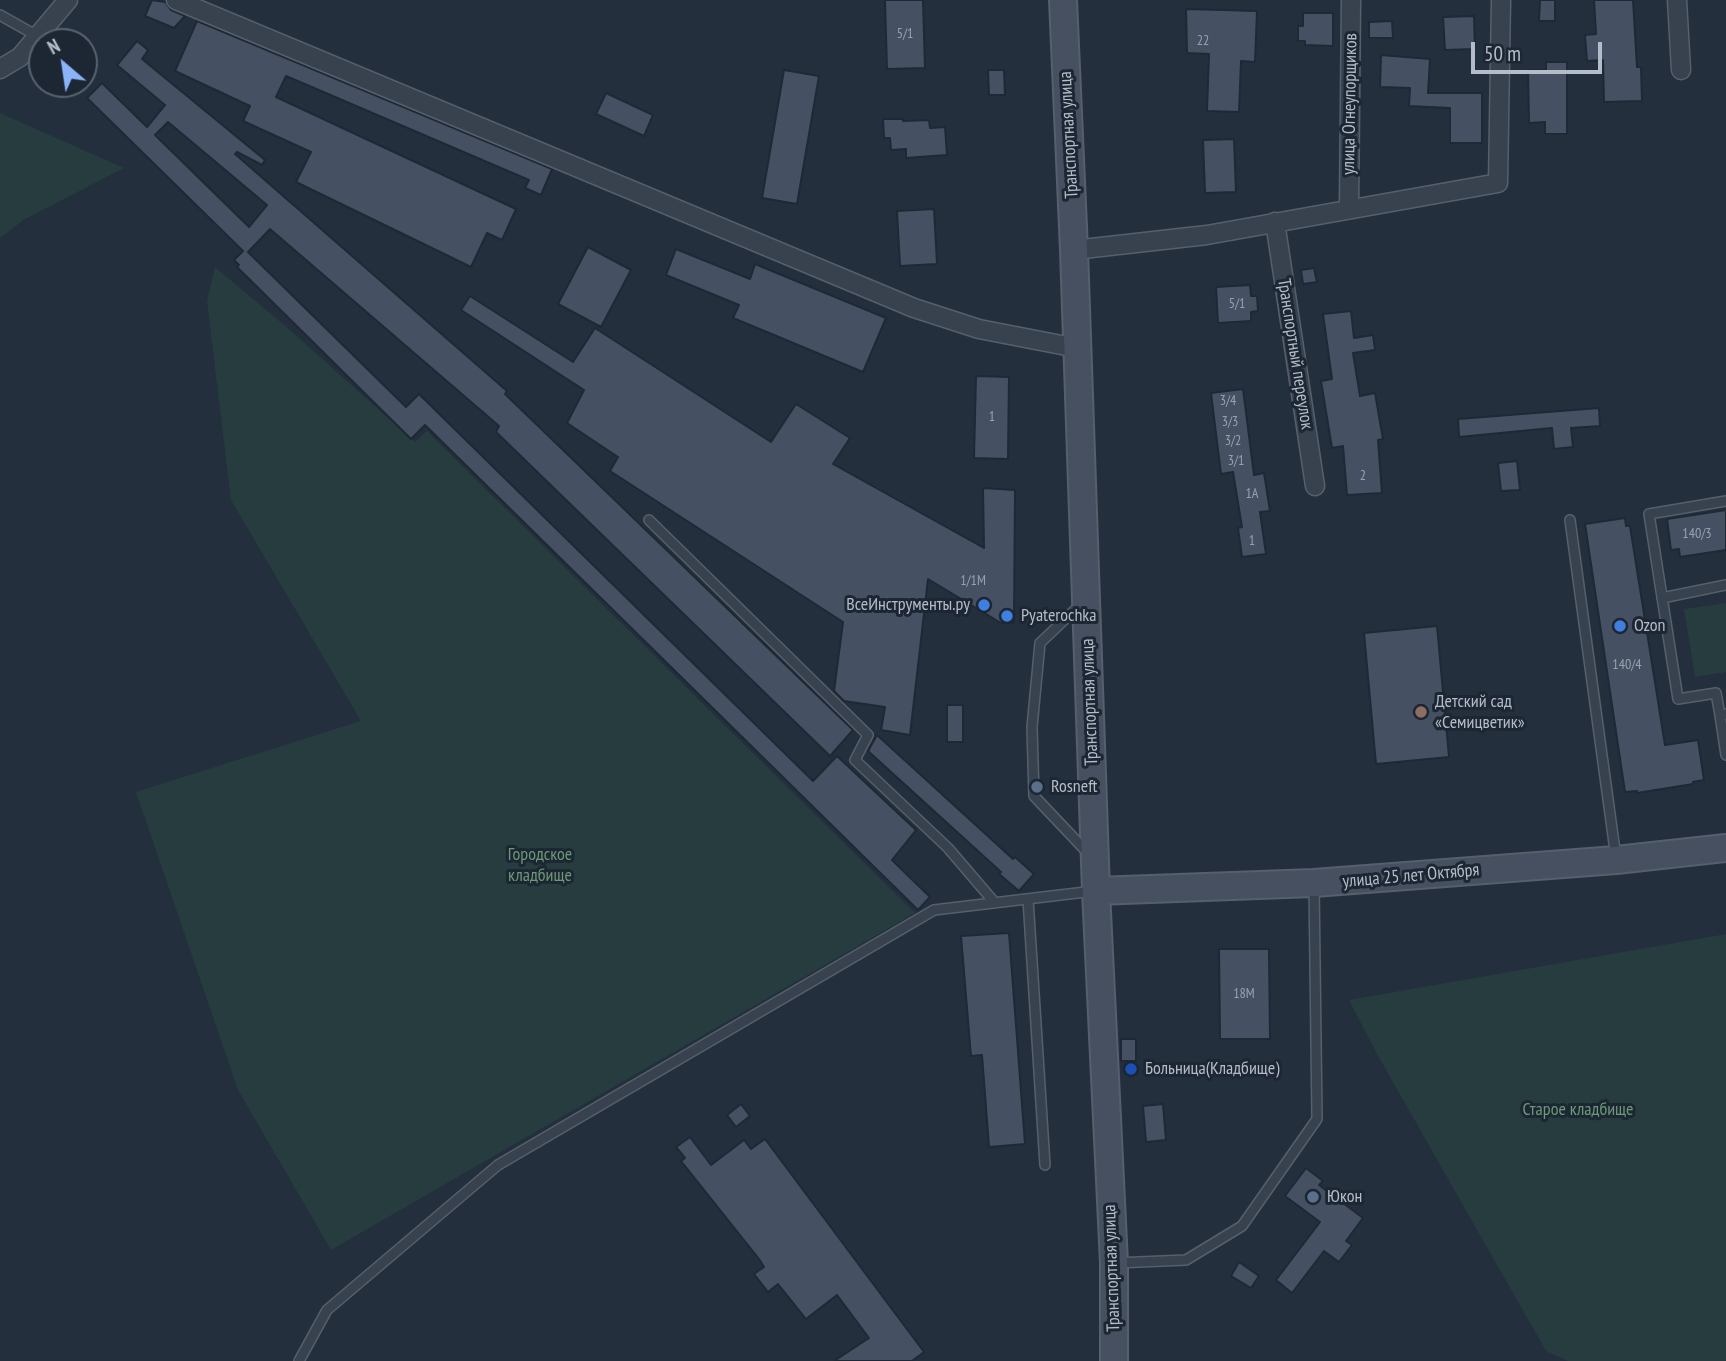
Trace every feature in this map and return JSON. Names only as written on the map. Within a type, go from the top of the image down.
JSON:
[{"type":"main road","name":"Транспортная улица","points":[[1063,0],[1096,891],[1114,1263],[1114,1361]]},
{"type":"main road","name":"улица 25 лет Октября","points":[[1096,891],[1314,883],[1616,860],[1726,848]]},
{"type":"street","points":[[46,28],[68,0]]},
{"type":"street","points":[[176,0],[914,307],[979,329],[1077,348]]},
{"type":"street","name":"улица Огнеупорщиков","points":[[1349,208],[1351,0]]},
{"type":"street","points":[[1074,250],[1207,234],[1498,183],[1501,0]]},
{"type":"street","points":[[1678,0],[1681,70]]},
{"type":"street","points":[[0,69],[28,49]]},
{"type":"street","name":"Транспортный переулок","points":[[1275,222],[1315,486]]},
{"type":"lane","points":[[0,15],[28,31]]},
{"type":"lane","points":[[1726,501],[1649,514],[1678,699],[1716,693],[1723,714],[1726,755]]},
{"type":"lane","points":[[649,520],[868,734],[855,761],[948,848],[995,903]]},
{"type":"lane","points":[[1570,520],[1616,860]]},
{"type":"lane","points":[[1662,598],[1726,585]]},
{"type":"lane","points":[[1086,598],[1040,643],[1032,727],[1034,796],[1096,861]]},
{"type":"lane","points":[[1114,1263],[1186,1260],[1242,1226],[1317,1119],[1314,883]]},
{"type":"lane","points":[[299,1361],[327,1310],[498,1165],[934,910],[1096,891]]},
{"type":"lane","points":[[1028,899],[1045,1165]]},
{"type":"green space","points":[[0,113],[124,168],[25,219],[0,238]]},
{"type":"green space","name":"Городское кладбище","points":[[215,267],[415,442],[427,431],[915,913],[331,1250],[238,1090],[136,792],[361,721],[231,500],[207,301]]},
{"type":"green space","points":[[1726,603],[1726,672],[1695,677],[1684,609]]},
{"type":"green space","name":"Старое кладбище","points":[[1726,934],[1726,1361],[1568,1361],[1546,1351],[1349,1000]]},
{"type":"building","points":[[152,0],[165,2],[171,10],[185,16],[174,28],[145,16]]},
{"type":"building","points":[[885,0],[923,0],[925,68],[887,69]]},
{"type":"building","points":[[1540,0],[1555,0],[1555,21],[1539,21]]},
{"type":"building","points":[[1594,0],[1633,0],[1642,101],[1604,102],[1603,60],[1587,61],[1585,35],[1596,34]]},
{"type":"building","points":[[1186,9],[1257,11],[1255,62],[1241,61],[1239,112],[1207,111],[1209,54],[1187,53]]},
{"type":"building","points":[[1303,13],[1333,13],[1333,46],[1305,45],[1305,41],[1298,41],[1298,26],[1303,26]]},
{"type":"building","points":[[1474,16],[1475,49],[1445,50],[1443,17]]},
{"type":"building","points":[[197,21],[552,169],[541,195],[525,188],[529,180],[286,76],[276,97],[516,209],[502,240],[487,233],[471,267],[296,182],[311,152],[243,121],[250,106],[175,71]]},
{"type":"building","points":[[1392,21],[1393,38],[1369,38],[1369,22]]},
{"type":"building","points":[[137,41],[148,50],[142,59],[265,160],[262,165],[237,152],[235,154],[507,391],[505,394],[853,730],[830,756],[496,432],[499,426],[270,229],[248,252],[406,407],[419,394],[813,781],[837,756],[916,830],[892,860],[930,897],[918,910],[425,425],[411,439],[237,267],[239,265],[234,260],[243,251],[87,98],[98,98],[98,87],[102,83],[147,127],[165,105],[117,65]],"holes":[[[168,122],[267,205],[249,227],[155,135]]]},
{"type":"building","points":[[1381,55],[1430,59],[1428,93],[1482,93],[1482,143],[1450,143],[1450,108],[1409,106],[1410,88],[1380,87]]},
{"type":"building","points":[[1546,62],[1567,62],[1567,134],[1545,134],[1545,122],[1529,123],[1528,70],[1546,70]]},
{"type":"building","points":[[784,70],[819,76],[797,204],[762,198]]},
{"type":"building","points":[[988,70],[1004,70],[1005,95],[989,95]]},
{"type":"building","points":[[606,93],[653,115],[644,136],[596,114]]},
{"type":"building","points":[[883,119],[929,120],[930,128],[945,127],[947,155],[906,158],[906,149],[891,150],[890,138],[884,138]]},
{"type":"building","points":[[1234,139],[1236,192],[1205,193],[1203,140]]},
{"type":"building","points":[[934,209],[937,264],[900,266],[897,211]]},
{"type":"building","points":[[588,247],[631,270],[601,327],[558,304]]},
{"type":"building","points":[[676,249],[750,279],[755,264],[886,318],[863,372],[733,318],[739,305],[666,275]]},
{"type":"building","points":[[1314,268],[1317,282],[1303,284],[1301,270]]},
{"type":"building","points":[[1250,285],[1251,296],[1257,296],[1258,311],[1251,312],[1251,321],[1218,323],[1216,287]]},
{"type":"building","points":[[470,296],[573,362],[595,328],[771,442],[796,404],[850,438],[833,464],[984,548],[983,488],[1015,490],[1014,623],[1001,623],[928,579],[910,735],[881,730],[885,707],[844,701],[834,691],[843,622],[610,471],[618,457],[567,423],[584,390],[461,310]]},
{"type":"building","points":[[1351,311],[1354,338],[1373,335],[1375,350],[1353,353],[1360,396],[1375,393],[1383,439],[1378,440],[1382,493],[1347,495],[1343,446],[1332,448],[1321,381],[1332,379],[1323,314]]},
{"type":"building","points":[[976,376],[1009,377],[1008,459],[974,458]]},
{"type":"building","points":[[1243,389],[1254,475],[1264,473],[1270,511],[1260,512],[1266,554],[1242,557],[1238,528],[1242,527],[1233,472],[1221,474],[1211,393]]},
{"type":"building","points":[[1599,408],[1600,426],[1571,428],[1573,447],[1554,449],[1552,428],[1459,437],[1458,419]]},
{"type":"building","points":[[1517,461],[1520,490],[1501,491],[1498,463]]},
{"type":"building","points":[[1726,510],[1726,550],[1680,557],[1679,549],[1671,550],[1667,519]]},
{"type":"building","points":[[1625,518],[1626,526],[1630,526],[1665,745],[1698,740],[1704,780],[1637,793],[1625,792],[1585,524]]},
{"type":"building","points":[[1437,626],[1449,757],[1376,764],[1364,633]]},
{"type":"building","points":[[947,705],[963,705],[963,742],[947,742]]},
{"type":"building","points":[[877,735],[1013,859],[1015,857],[1034,874],[1019,891],[868,751]]},
{"type":"building","points":[[1009,933],[1025,1144],[989,1147],[982,1055],[971,1056],[961,936]]},
{"type":"building","points":[[1219,949],[1269,949],[1270,1039],[1220,1039]]},
{"type":"building","points":[[1121,1039],[1136,1039],[1136,1061],[1121,1061]]},
{"type":"building","points":[[741,1104],[750,1116],[736,1127],[727,1115]]},
{"type":"building","points":[[1163,1104],[1166,1140],[1146,1142],[1143,1106]]},
{"type":"building","points":[[690,1137],[711,1165],[744,1140],[751,1149],[765,1139],[924,1352],[912,1361],[834,1361],[869,1338],[837,1295],[806,1319],[778,1284],[768,1292],[754,1274],[764,1267],[759,1259],[681,1161],[685,1158],[676,1147]]},
{"type":"building","points":[[1306,1168],[1323,1181],[1319,1185],[1363,1218],[1346,1241],[1352,1245],[1339,1262],[1324,1251],[1292,1293],[1276,1280],[1320,1222],[1285,1196]]},
{"type":"building","points":[[1239,1262],[1259,1276],[1251,1288],[1231,1276]]},
{"type":"place","name":"ВсеИнструменты.ру","points":[[984,605]]},
{"type":"place","name":"Pyaterochka","points":[[1007,616]]},
{"type":"place","name":"Ozon","points":[[1620,626]]},
{"type":"place","name":"Детский сад «Семицветик»","points":[[1421,712]]},
{"type":"place","name":"Rosneft","points":[[1037,787]]},
{"type":"place","name":"Больница(Кладбище)","points":[[1131,1069]]},
{"type":"place","name":"Юкон","points":[[1313,1197]]}]
